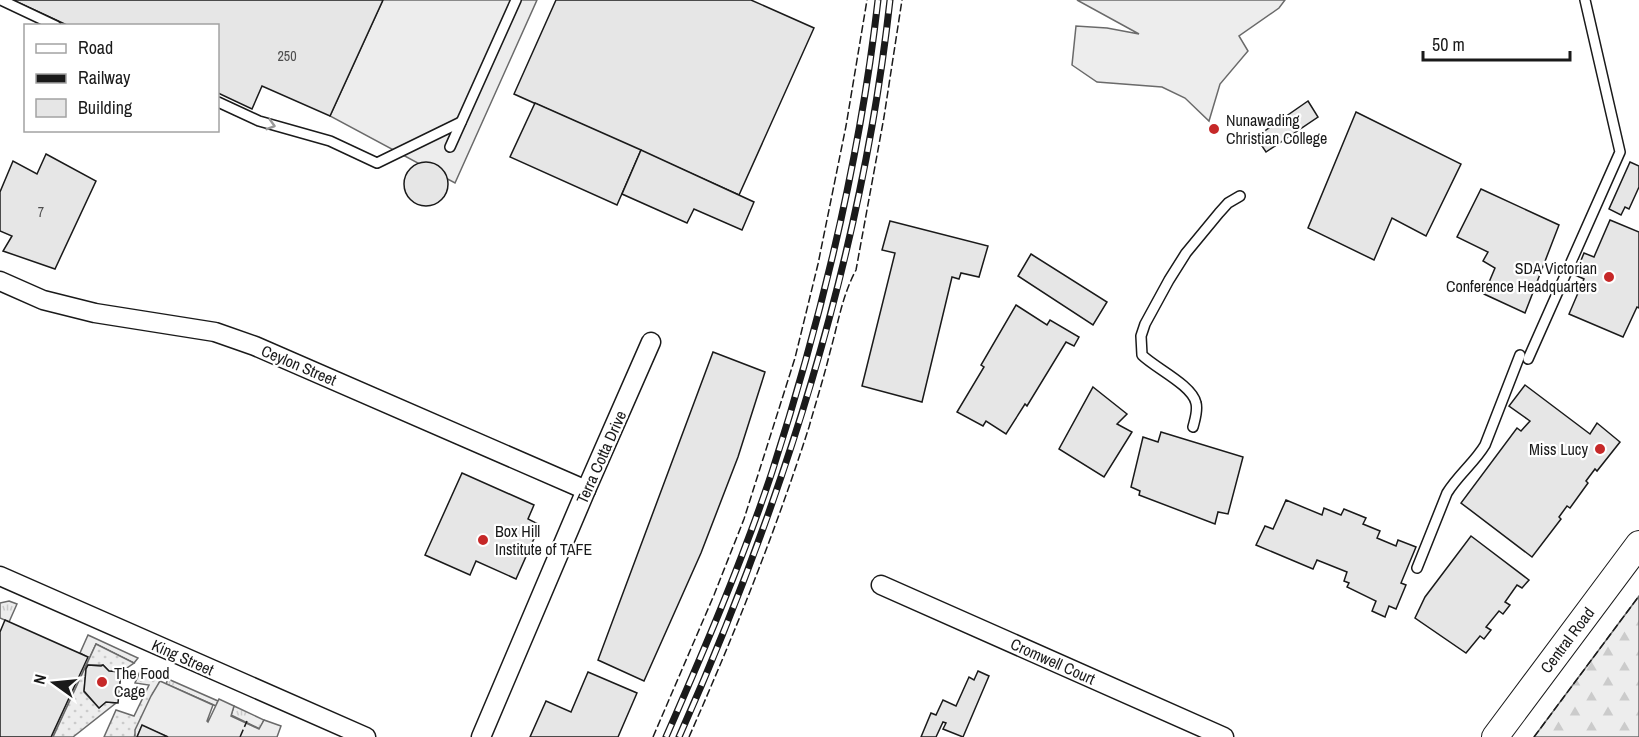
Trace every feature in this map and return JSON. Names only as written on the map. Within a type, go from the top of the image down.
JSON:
[{"type":"street","name":"Ceylon Street","points":[[0,281],[43,300],[95,313],[215,332],[255,346],[586,490]]},
{"type":"street","name":"Terra Cotta Drive","points":[[481,737],[651,342]]},
{"type":"street","name":"Central Road","points":[[1495,737],[1639,543]]},
{"type":"street","name":"King Street","points":[[0,576],[366,737]]},
{"type":"street","name":"Cromwell Court","points":[[881,585],[1224,737]]},
{"type":"lane","points":[[1,0],[52,24]]},
{"type":"lane","points":[[450,147],[516,0]]},
{"type":"lane","points":[[1417,568],[1447,493],[1485,445],[1620,152],[1585,0]]},
{"type":"lane","points":[[219,102],[259,121],[330,141],[377,163],[461,122]]},
{"type":"lane","points":[[1193,427],[1196,414],[1194,396],[1183,385],[1142,355],[1141,336],[1152,308],[1186,253],[1228,203],[1240,196]]},
{"type":"green space","points":[[1639,596],[1639,737],[1534,737]]},
{"type":"green space","points":[[9,601],[17,604],[9,622],[0,618],[0,603]]},
{"type":"green space","points":[[88,635],[138,658],[134,663],[96,644],[53,737],[51,737],[87,657],[80,653]]},
{"type":"green space","points":[[96,644],[134,663],[121,672],[109,671],[103,665],[88,665],[86,669],[84,692],[99,708],[106,702],[116,703],[73,737],[53,737]]},
{"type":"green space","points":[[142,667],[148,675],[160,681],[134,737],[104,737],[116,710],[134,716],[149,685],[135,683]]},
{"type":"green space","points":[[168,679],[218,701],[216,706],[166,684]]},
{"type":"green space","points":[[234,706],[264,720],[260,729],[231,715]]},
{"type":"shaded area","points":[[383,0],[537,0],[455,183],[330,116]]},
{"type":"shaded area","points":[[1077,0],[1285,0],[1279,8],[1239,36],[1248,51],[1220,84],[1209,121],[1185,98],[1162,87],[1097,82],[1072,65],[1076,26],[1107,28],[1139,34]]},
{"type":"shaded area","points":[[160,681],[213,705],[208,722],[219,699],[234,706],[231,716],[259,729],[264,720],[281,726],[277,737],[168,737],[142,726],[135,737],[135,730]]},
{"type":"building","points":[[13,0],[383,0],[330,116],[262,86],[252,109],[219,93],[219,24],[65,24]]},
{"type":"building","points":[[556,0],[751,0],[814,28],[739,195],[514,94]]},
{"type":"building","points":[[1308,101],[1318,117],[1266,152],[1256,137]]},
{"type":"building","points":[[535,103],[641,150],[617,205],[510,157]]},
{"type":"building","points":[[1356,112],[1461,164],[1426,236],[1392,218],[1374,260],[1308,228]]},
{"type":"building","points":[[641,150],[754,202],[742,230],[694,209],[687,223],[622,194]]},
{"type":"building","points":[[46,154],[96,181],[55,269],[3,251],[12,236],[0,231],[0,192],[13,161],[37,174]]},
{"type":"building","points":[[426,162],[442,168],[448,184],[442,200],[426,206],[410,200],[404,184],[410,168]]},
{"type":"building","points":[[1630,162],[1639,166],[1639,187],[1629,209],[1625,207],[1621,215],[1609,209]]},
{"type":"building","points":[[1481,189],[1559,225],[1525,313],[1484,294],[1495,268],[1483,261],[1488,252],[1457,237]]},
{"type":"building","name":"SDA Victorian Conference Headquarters","points":[[1610,220],[1639,232],[1639,308],[1637,307],[1623,337],[1569,314],[1584,279],[1575,275],[1584,253],[1594,257]]},
{"type":"building","points":[[890,221],[988,246],[979,277],[961,273],[959,279],[952,277],[922,402],[862,386],[895,253],[882,250]]},
{"type":"building","points":[[1031,254],[1107,302],[1093,325],[1018,276]]},
{"type":"building","points":[[1016,305],[1047,325],[1050,320],[1079,337],[1074,346],[1066,342],[1027,406],[1025,404],[1006,434],[986,421],[983,426],[957,412],[984,367],[981,365]]},
{"type":"building","points":[[713,352],[765,372],[738,457],[701,553],[644,681],[598,660]]},
{"type":"building","points":[[1525,385],[1590,434],[1597,423],[1620,442],[1597,471],[1595,469],[1586,481],[1588,483],[1570,508],[1567,506],[1559,517],[1561,519],[1532,557],[1461,503],[1517,428],[1521,431],[1530,421],[1509,406]]},
{"type":"building","points":[[1093,387],[1127,414],[1117,424],[1132,432],[1104,477],[1059,449]]},
{"type":"building","points":[[1161,432],[1243,457],[1228,514],[1218,512],[1215,524],[1139,495],[1140,491],[1131,487],[1143,437],[1158,442]]},
{"type":"building","name":"Box Hill Institute of TAFE","points":[[462,473],[534,505],[528,519],[540,525],[516,579],[476,561],[470,575],[425,555]]},
{"type":"building","points":[[1286,500],[1322,515],[1324,508],[1341,515],[1344,509],[1366,518],[1363,524],[1380,531],[1377,538],[1396,546],[1398,540],[1416,547],[1401,583],[1406,585],[1396,609],[1389,606],[1385,617],[1372,611],[1376,601],[1347,587],[1349,583],[1344,581],[1347,572],[1317,560],[1313,569],[1256,545],[1265,526],[1273,529]]},
{"type":"building","points":[[1471,536],[1529,580],[1522,588],[1517,585],[1505,602],[1510,605],[1503,614],[1499,611],[1486,627],[1491,630],[1484,639],[1480,636],[1466,653],[1415,618],[1425,597]]},
{"type":"building","points":[[5,620],[88,657],[51,737],[0,737],[0,632]]},
{"type":"building","name":"The Food Cage","points":[[88,665],[103,665],[109,671],[121,672],[118,703],[106,702],[99,708],[84,691]]},
{"type":"building","points":[[978,671],[989,676],[963,737],[943,729],[946,723],[943,722],[936,737],[921,737],[931,713],[936,715],[943,700],[956,706],[969,677],[974,680]]},
{"type":"building","points":[[588,672],[637,693],[618,737],[530,737],[546,701],[571,712]]},
{"type":"building","points":[[142,725],[168,737],[137,737]]},
{"type":"railway","points":[[666,737],[748,539],[772,472],[807,356],[837,239],[861,119],[878,0]]},
{"type":"railway","points":[[679,737],[752,559],[813,377],[860,190],[877,96],[890,0]]},
{"type":"fence","points":[[653,737],[744,519],[795,358],[818,264],[846,126],[867,0]]},
{"type":"fence","points":[[689,737],[738,622],[782,506],[809,427],[844,300],[856,270],[884,117],[902,0]]},
{"type":"fence","points":[[1534,737],[1639,596]]},
{"type":"fence","points":[[240,737],[247,721]]},
{"type":"place","name":"Nunawading Christian College","points":[[1214,129]]},
{"type":"place","name":"SDA Victorian Conference Headquarters","points":[[1609,277]]},
{"type":"place","name":"Miss Lucy","points":[[1600,449]]},
{"type":"place","name":"Box Hill Institute of TAFE","points":[[483,540]]},
{"type":"place","name":"The Food Cage","points":[[102,682]]}]
